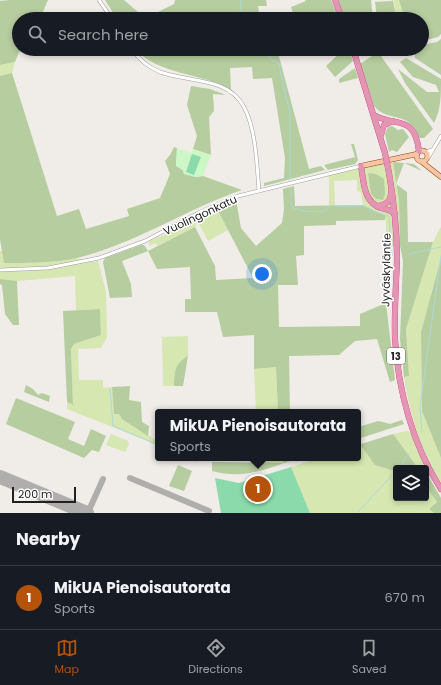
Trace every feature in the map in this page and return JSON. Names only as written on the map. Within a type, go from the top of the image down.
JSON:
[{"type":"highway","points":[[334,0],[339,12]]},
{"type":"highway","name":"Jyväskyläntie","points":[[355,56],[381,137],[389,173],[395,214],[397,259],[395,339],[398,370],[411,424],[422,451],[441,489]]},
{"type":"highway","points":[[374,114],[408,126],[418,143],[421,152]]},
{"type":"highway","points":[[381,137],[384,125],[394,120]]},
{"type":"highway","points":[[362,166],[367,197],[377,206],[391,210],[395,214]]},
{"type":"highway","points":[[377,206],[386,204],[389,201],[391,187]]},
{"type":"main road","name":"Vuolingonkatu","points":[[362,166],[402,158],[421,152]]},
{"type":"main road","points":[[421,152],[427,158],[428,165],[435,173]]},
{"type":"main road","points":[[420,161],[421,152]]},
{"type":"main road","points":[[402,158],[411,158],[420,161],[441,177]]},
{"type":"main road","points":[[420,161],[427,158]]},
{"type":"street","points":[[100,0],[108,12]]},
{"type":"street","points":[[137,56],[139,59],[160,72],[215,84],[233,93],[244,106],[251,126],[259,191]]},
{"type":"street","points":[[427,158],[435,148],[441,136]]},
{"type":"street","points":[[421,152],[435,148]]},
{"type":"street","name":"Vuolingonkatu","points":[[0,270],[48,268],[105,256],[145,241],[238,196],[362,166]]},
{"type":"green space","points":[[48,0],[43,12],[12,12],[12,56],[17,56],[15,62],[0,65],[0,1]]},
{"type":"green space","points":[[105,0],[124,0],[138,12],[113,12]]},
{"type":"green space","points":[[175,0],[266,0],[267,6],[258,6],[259,12],[158,12],[174,4]]},
{"type":"green space","points":[[305,0],[331,0],[336,12],[293,12],[291,7],[306,1]]},
{"type":"green space","points":[[338,0],[371,0],[372,12],[342,12]]},
{"type":"green space","points":[[390,0],[399,0],[403,12],[396,12],[394,1]]},
{"type":"green space","points":[[399,0],[441,0],[441,34],[438,37],[429,39],[429,12],[403,12]]},
{"type":"green space","points":[[393,1],[395,12],[376,12],[375,2]]},
{"type":"green space","points":[[441,39],[441,75],[415,58],[415,56],[429,56],[429,44],[437,42]]},
{"type":"green space","points":[[143,56],[279,56],[309,169],[321,166],[325,170],[264,186],[264,183],[284,178],[285,158],[272,78],[253,79],[252,67],[230,68],[231,90],[207,80],[168,69]]},
{"type":"green space","points":[[337,56],[351,56],[353,61],[335,77],[326,66]]},
{"type":"green space","points":[[372,56],[381,56],[433,129],[424,138],[419,138],[415,129],[405,120],[385,114],[374,106],[360,64]]},
{"type":"green space","points":[[406,58],[441,79],[441,97],[434,123],[405,83],[398,69],[427,92],[439,92],[436,85],[413,77],[400,62]]},
{"type":"green space","points":[[15,62],[12,73],[0,76],[0,65]]},
{"type":"green space","points":[[355,68],[358,78],[339,83],[339,79]]},
{"type":"green space","points":[[12,73],[57,216],[79,209],[86,229],[129,216],[127,209],[160,198],[170,174],[165,161],[174,147],[177,148],[176,166],[195,177],[203,176],[242,190],[98,252],[59,261],[4,263],[0,239],[0,76]]},
{"type":"green space","points":[[191,86],[210,89],[226,95],[213,94],[214,111],[209,117],[211,155],[193,149],[197,136],[187,105]]},
{"type":"green space","points":[[392,126],[398,130],[403,129],[409,137],[397,152],[392,150],[389,152],[385,134],[388,127]]},
{"type":"green space","points":[[351,144],[354,144],[358,160],[355,164],[328,170],[324,165],[355,157]]},
{"type":"green space","points":[[177,148],[191,153],[193,149],[211,155],[203,176],[195,177],[184,174],[182,169],[176,166]]},
{"type":"green space","points":[[192,154],[201,157],[194,175],[186,172]]},
{"type":"green space","points":[[393,162],[404,163],[396,183]]},
{"type":"green space","points":[[393,163],[399,201],[400,246],[386,246],[386,216],[363,205],[361,192],[357,191],[357,180],[334,181],[335,205],[329,207],[329,178],[327,176],[378,164]]},
{"type":"green space","points":[[404,163],[414,164],[422,171]]},
{"type":"green space","points":[[368,173],[376,174],[384,179],[385,194],[383,200],[376,199],[371,194]]},
{"type":"green space","points":[[396,184],[407,192],[408,242],[433,242],[406,329],[409,376],[404,377],[400,339],[403,261],[400,246],[399,201]]},
{"type":"green space","points":[[294,186],[295,206],[363,205],[386,216],[385,220],[336,221],[336,225],[304,226],[304,255],[296,256],[298,285],[278,285],[279,327],[360,326],[360,314],[386,303],[395,380],[390,382],[377,339],[355,341],[339,355],[289,356],[290,409],[278,409],[276,367],[254,369],[254,335],[223,337],[217,312],[185,312],[185,299],[191,299],[190,267],[157,269],[148,251],[195,227],[215,266],[216,280],[253,278],[216,207],[236,200],[241,228],[256,246],[282,223],[284,209],[283,189]]},
{"type":"green space","points":[[216,207],[228,230],[208,241],[198,222],[195,227],[157,246],[155,243],[149,246],[149,241],[169,233],[172,229]]},
{"type":"green space","points":[[441,227],[441,258],[421,332],[422,411],[441,458],[441,483],[428,459],[417,432],[404,377],[409,376],[406,329],[433,242]]},
{"type":"green space","points":[[141,245],[144,245],[148,251],[122,261],[131,284],[132,297],[110,298],[103,262],[105,258]]},
{"type":"green space","points":[[0,251],[3,251],[4,263],[38,263],[76,258],[92,262],[98,261],[106,292],[107,337],[101,348],[78,349],[79,380],[103,380],[103,388],[112,387],[114,414],[119,414],[155,440],[155,444],[67,409],[67,402],[73,405],[71,349],[74,344],[101,335],[100,309],[76,310],[75,276],[17,281],[0,279]]},
{"type":"green space","points":[[441,258],[441,458],[422,411],[421,332]]},
{"type":"green space","points":[[0,279],[17,281],[19,325],[13,325],[5,314]]},
{"type":"green space","points":[[100,309],[101,335],[74,344],[71,349],[73,405],[67,402],[63,311]]},
{"type":"green space","points":[[188,336],[188,356],[181,361],[176,368],[174,386],[163,386],[162,337]]},
{"type":"green space","points":[[188,356],[183,386],[174,386],[176,368],[180,362]]},
{"type":"green space","points":[[276,367],[278,409],[256,409],[254,369]]},
{"type":"green space","points":[[26,385],[33,389],[38,395],[42,393],[50,396],[49,402],[24,392]]},
{"type":"green space","points":[[130,386],[129,400],[141,402],[142,422],[149,426],[148,436],[122,419],[119,414],[114,414],[112,387]]},
{"type":"green space","points":[[16,398],[75,422],[68,439],[84,446],[91,429],[106,436],[99,452],[92,450],[84,458],[6,424]]},
{"type":"green space","points":[[402,420],[404,424],[361,438],[361,426],[378,421],[390,424]]},
{"type":"green space","points":[[407,431],[411,433],[425,465],[416,465],[393,434]]},
{"type":"green space","points":[[111,434],[128,441],[129,444],[125,452],[106,445]]},
{"type":"green space","points":[[393,434],[416,465],[393,465],[393,470],[375,465],[361,447],[361,444]]},
{"type":"green space","points":[[362,447],[375,464],[393,470],[393,501],[429,501],[429,490],[437,502],[429,509],[434,513],[310,513],[291,467],[310,461],[361,461]]},
{"type":"green space","points":[[257,461],[283,461],[283,463],[257,464]]},
{"type":"green space","points":[[283,461],[290,461],[257,472],[236,474],[212,471],[212,462],[283,463]]},
{"type":"green space","points":[[178,465],[192,471],[184,491],[169,486]]},
{"type":"green space","points":[[291,467],[310,513],[221,513],[215,478],[239,483]]},
{"type":"green space","points":[[429,477],[441,498],[441,513],[434,513],[429,509],[437,502],[429,490]]},
{"type":"waterway","points":[[241,0],[240,10],[242,12]]},
{"type":"waterway","points":[[269,56],[270,59],[279,64],[280,67]]},
{"type":"waterway","points":[[280,70],[290,113],[290,179]]},
{"type":"waterway","points":[[291,188],[291,206],[294,208],[306,211],[325,211],[332,206]]},
{"type":"waterway","points":[[335,206],[364,206],[372,211],[389,216],[392,255]]},
{"type":"waterway","points":[[409,254],[441,247]]},
{"type":"waterway","points":[[422,432],[420,406],[441,256]]},
{"type":"waterway","points":[[110,389],[113,426],[155,444]]},
{"type":"waterway","points":[[400,465],[410,453]]},
{"type":"waterway","points":[[357,513],[393,474]]},
{"type":"taxiway","points":[[130,478],[209,511]]},
{"type":"taxiway","points":[[81,510],[90,508],[103,479]]},
{"type":"runway","points":[[0,477],[87,513]]},
{"type":"place","name":"MikUA Pienoisautorata","points":[[258,489]]}]
